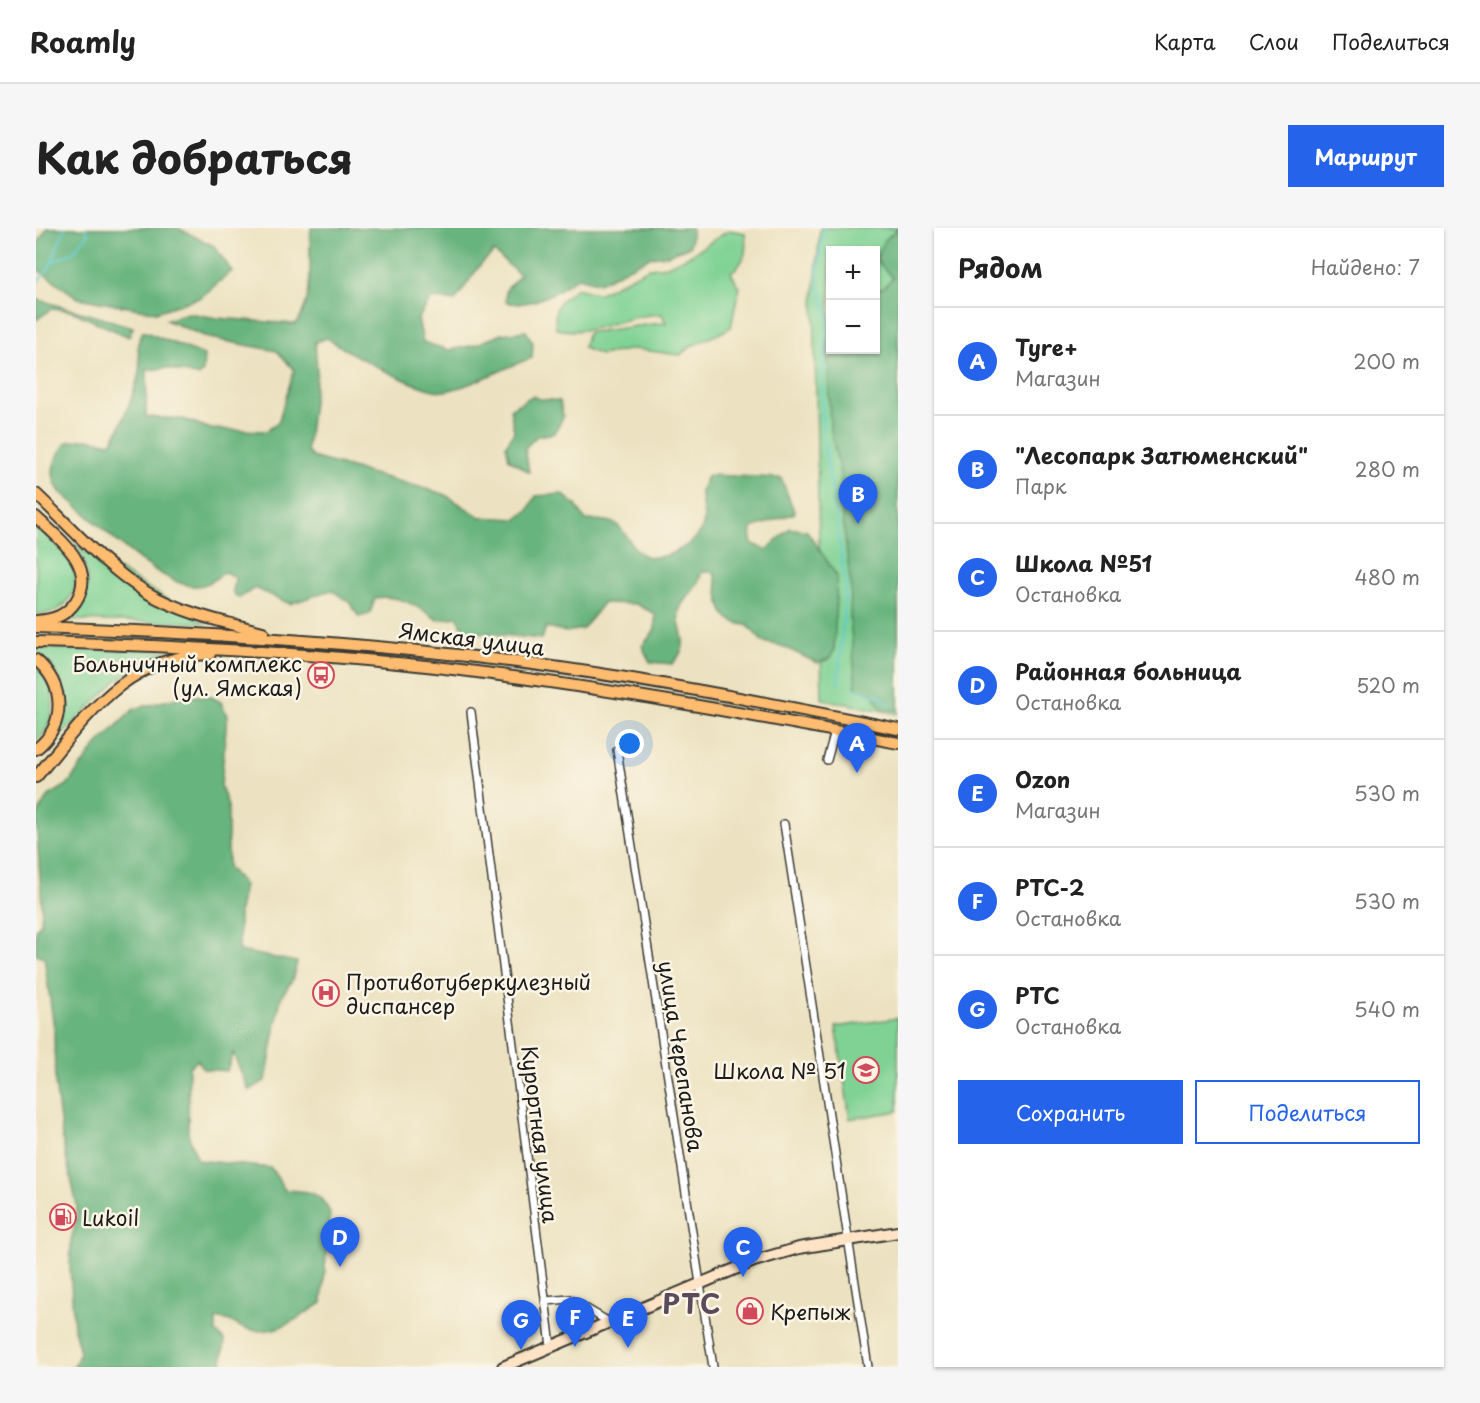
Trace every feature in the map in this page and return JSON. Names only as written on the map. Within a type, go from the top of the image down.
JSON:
[{"type":"main road","points":[[36,494],[110,565],[146,592],[204,617],[289,638]]},
{"type":"main road","points":[[36,517],[70,549],[80,567],[82,582],[80,594],[67,611],[55,619],[36,621]]},
{"type":"main road","name":"Ямская улица","points":[[36,627],[289,638],[493,659],[593,673],[784,706],[898,729]]},
{"type":"main road","points":[[36,642],[287,652]]},
{"type":"main road","points":[[36,777],[109,692],[133,675],[155,664],[197,654],[287,652]]},
{"type":"main road","name":"Ямская улица","points":[[287,652],[491,674],[602,690],[898,743]]},
{"type":"main road","points":[[36,660],[49,672],[56,685],[59,702],[51,733],[36,749]]},
{"type":"street","name":"Курортная улица","points":[[471,712],[551,1346]]},
{"type":"street","points":[[827,760],[835,731]]},
{"type":"street","name":"улица Черепанова","points":[[617,750],[713,1367]]},
{"type":"street","points":[[784,824],[868,1367]]},
{"type":"street","points":[[503,1367],[700,1283],[779,1253],[898,1232]]},
{"type":"street","points":[[545,1301],[570,1299],[609,1322]]},
{"type":"green space","points":[[47,228],[178,228],[214,246],[232,271],[201,297],[156,312],[78,298],[36,268],[36,247]]},
{"type":"green space","points":[[311,228],[692,228],[690,246],[668,255],[650,257],[599,283],[578,277],[553,293],[525,303],[506,302],[506,290],[520,275],[494,252],[480,265],[455,301],[431,298],[418,319],[423,342],[449,350],[475,345],[501,334],[526,331],[533,343],[532,358],[454,389],[444,391],[419,386],[367,361],[327,338],[315,342],[317,371],[307,450],[312,457],[444,494],[480,517],[517,519],[528,510],[536,496],[562,494],[576,505],[585,520],[605,521],[617,525],[640,553],[655,557],[681,549],[700,532],[704,522],[701,490],[708,475],[781,478],[795,513],[752,528],[751,543],[767,550],[790,528],[807,531],[837,576],[834,651],[829,659],[817,663],[782,646],[763,642],[747,625],[729,619],[721,606],[714,572],[702,572],[697,585],[681,605],[678,619],[683,643],[679,656],[672,664],[650,662],[642,646],[655,630],[655,614],[636,604],[603,603],[583,629],[566,632],[546,627],[542,639],[465,631],[457,617],[438,620],[408,603],[393,598],[375,598],[370,614],[359,617],[349,602],[331,590],[290,604],[255,588],[239,598],[233,593],[235,577],[225,572],[205,585],[181,583],[145,563],[126,548],[60,492],[53,472],[59,454],[67,442],[87,439],[111,443],[137,381],[140,367],[138,349],[143,331],[204,355],[203,372],[199,376],[166,368],[147,370],[146,417],[184,419],[211,429],[266,431],[278,423],[294,370],[277,351],[209,338],[166,320],[188,313],[217,318],[296,324],[303,312],[309,289]]},
{"type":"green space","points":[[820,228],[898,228],[898,714],[822,699],[814,297]]},
{"type":"green space","points":[[898,228],[898,710],[881,709],[873,693],[856,689],[850,618],[851,587],[842,515],[841,479],[830,426],[827,354],[880,354],[880,289],[893,278],[880,264],[880,251],[885,240]]},
{"type":"green space","points":[[729,230],[745,233],[746,245],[743,260],[731,272],[739,288],[731,327],[725,331],[692,346],[680,355],[634,349],[601,355],[583,348],[588,332],[666,323],[662,314],[635,317],[583,330],[556,329],[555,314],[558,304],[577,288],[598,294],[649,268],[667,266],[689,256]]},
{"type":"green space","points":[[36,299],[133,327],[129,337],[71,311],[53,308],[36,320]]},
{"type":"green space","points":[[532,396],[560,401],[563,417],[555,433],[537,436],[525,448],[529,472],[509,459],[506,445],[514,431],[510,409]]},
{"type":"green space","points":[[36,526],[68,558],[75,578],[69,599],[59,609],[36,614]]},
{"type":"green space","points":[[74,541],[86,553],[90,552],[206,623],[68,620],[85,596],[88,580]]},
{"type":"green space","points":[[36,648],[178,652],[144,664],[118,679],[55,740],[65,716],[64,691],[54,670],[36,652]]},
{"type":"green space","points":[[36,667],[44,675],[49,685],[53,704],[49,724],[36,742]]},
{"type":"green space","points":[[188,695],[212,697],[221,702],[227,716],[221,786],[228,806],[228,867],[244,885],[239,911],[239,951],[297,962],[292,981],[281,997],[266,1080],[249,1091],[233,1053],[227,1071],[203,1069],[198,1060],[189,1067],[188,1134],[198,1160],[271,1168],[285,1190],[312,1193],[326,1205],[330,1213],[322,1303],[287,1324],[267,1330],[247,1329],[227,1320],[216,1319],[216,1332],[225,1341],[222,1362],[225,1367],[72,1367],[80,1352],[74,1329],[70,1268],[71,1240],[76,1223],[77,1205],[63,1144],[55,1083],[54,1028],[44,957],[36,954],[36,929],[41,923],[42,907],[36,818],[47,797],[67,785],[97,745],[134,709]]},
{"type":"green space","points":[[898,1018],[898,1111],[850,1119],[836,1027]]},
{"type":"waterway","points":[[50,266],[65,228]]},
{"type":"waterway","points":[[36,284],[55,260],[72,253],[88,235],[86,228]]},
{"type":"waterway","points":[[817,273],[824,228]]},
{"type":"waterway","points":[[817,277],[829,319],[822,373],[823,434],[846,586],[838,684]]},
{"type":"waterway","points":[[854,688],[879,696],[891,706]]},
{"type":"place","name":"\"Лесопарк Затюменский\"","points":[[858,524]]},
{"type":"place","name":"Больничный комплекс (ул. Ямская)","points":[[321,675]]},
{"type":"place","name":"Tyre+","points":[[857,773]]},
{"type":"place","name":"Противотуберкулезный диспансер","points":[[326,993]]},
{"type":"place","name":"Школа № 51","points":[[866,1070]]},
{"type":"place","name":"Lukoil","points":[[63,1217]]},
{"type":"place","name":"Районная больница","points":[[340,1267]]},
{"type":"place","name":"Школа №51","points":[[743,1277]]},
{"type":"place","name":"Крепыж","points":[[750,1311]]},
{"type":"place","name":"РТС-2","points":[[575,1347]]},
{"type":"place","name":"Ozon","points":[[628,1348]]},
{"type":"place","name":"РТС","points":[[521,1350]]},
{"type":"district","name":"РТС","points":[[692,1302]]}]
